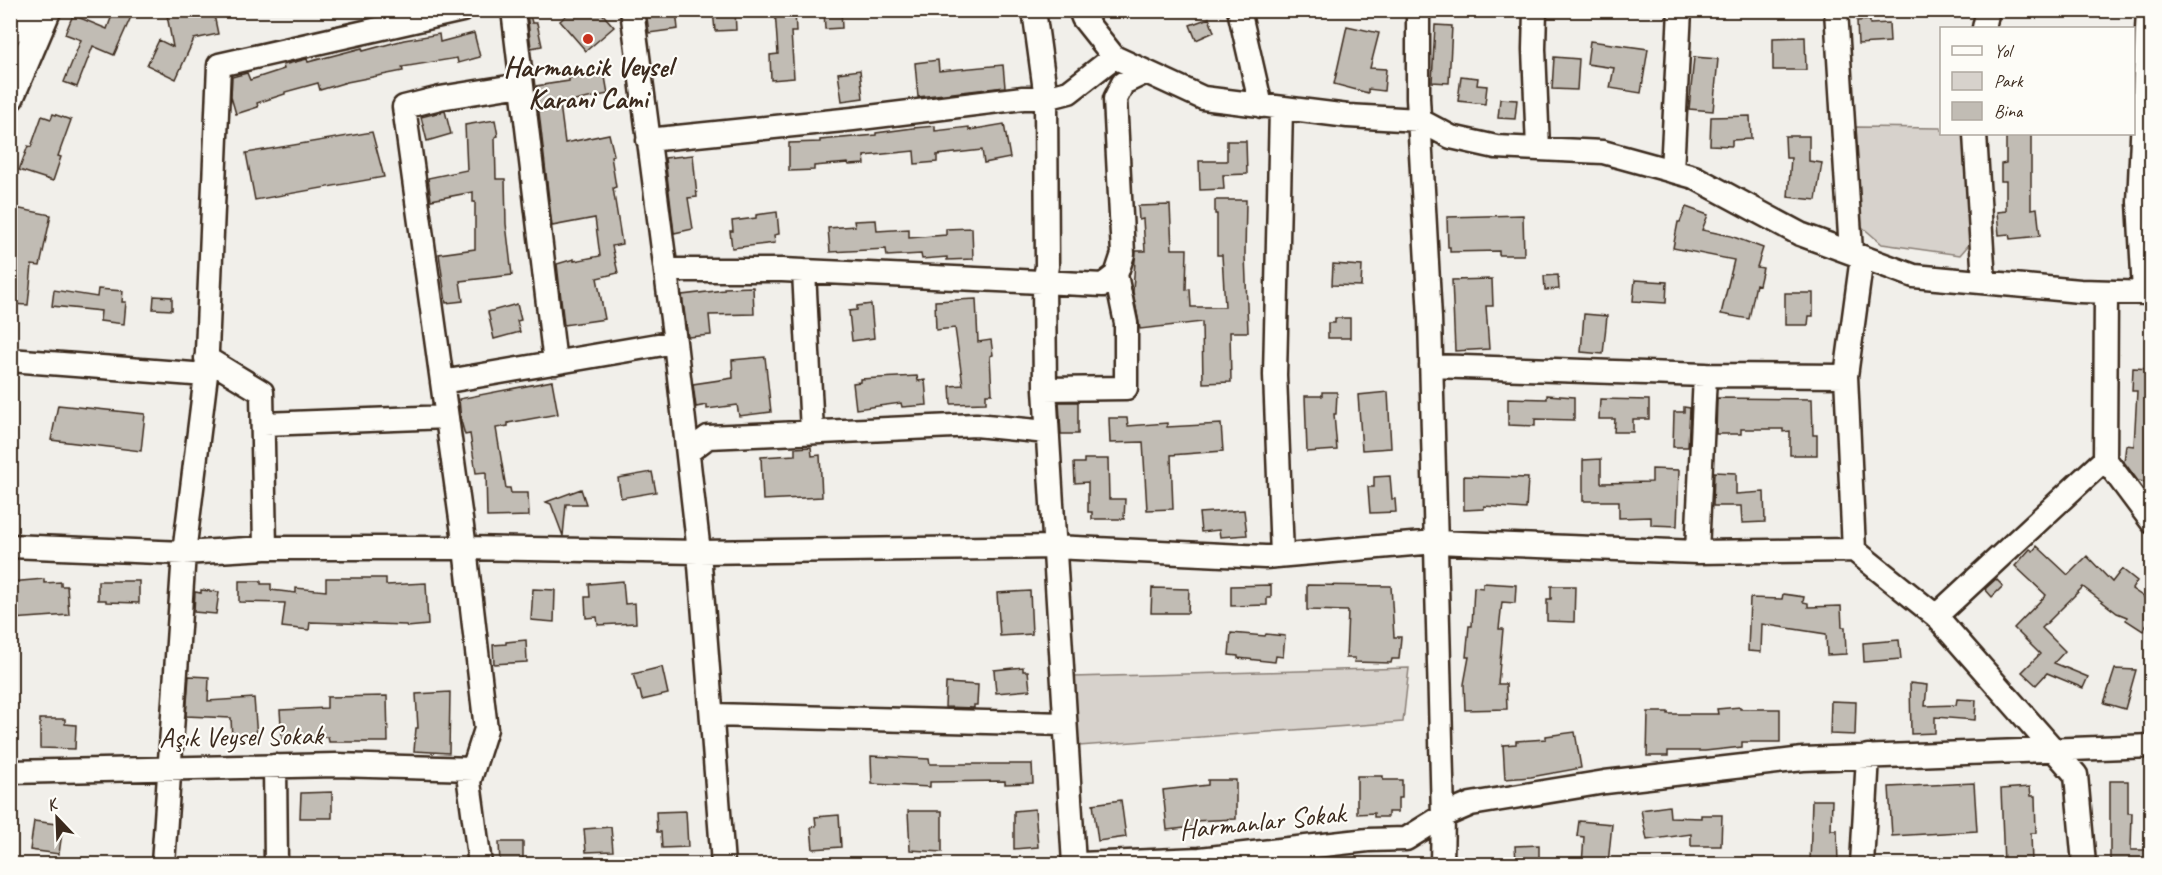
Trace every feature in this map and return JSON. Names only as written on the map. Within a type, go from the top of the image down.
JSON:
[{"type":"main road","points":[[10,30],[19,10]]},
{"type":"main road","points":[[10,96],[47,10]]},
{"type":"street","points":[[163,864],[184,553],[206,366],[219,65],[404,17],[462,10]]},
{"type":"street","points":[[513,10],[555,363]]},
{"type":"street","points":[[632,10],[675,342],[699,552],[723,864]]},
{"type":"street","points":[[1034,10],[1046,98],[1045,389],[1074,864]]},
{"type":"street","points":[[1080,10],[1083,18],[1114,57],[1203,98],[1348,116],[1419,120],[1451,137],[1496,147],[1603,152],[1694,177],[1800,234],[1914,276],[2106,292],[2148,292],[2139,202],[2148,10]]},
{"type":"street","points":[[1239,10],[1271,107],[1275,375],[1282,555]]},
{"type":"street","points":[[1418,10],[1419,120],[1431,366],[1443,816],[1442,864]]},
{"type":"street","points":[[1535,10],[1538,149]]},
{"type":"street","points":[[1672,171],[1680,10]]},
{"type":"street","points":[[1836,10],[1857,254],[1846,376],[1854,550]]},
{"type":"street","points":[[1984,27],[1989,10]]},
{"type":"street","points":[[648,140],[1023,98],[1046,98],[1069,92],[1114,57]]},
{"type":"street","points":[[1045,389],[1126,388],[1125,323],[1116,275],[1124,254],[1115,99],[1123,83],[1146,72]]},
{"type":"street","points":[[480,864],[469,782],[486,729],[465,548],[404,107],[440,98],[522,85]]},
{"type":"street","points":[[1975,135],[1984,282]]},
{"type":"street","points":[[666,270],[804,271],[1103,285],[1116,275]]},
{"type":"street","points":[[804,271],[812,432]]},
{"type":"street","points":[[2106,292],[2104,459],[2151,522]]},
{"type":"street","points":[[442,382],[675,342]]},
{"type":"street","points":[[10,360],[206,366],[262,392],[265,548]]},
{"type":"street","points":[[1431,366],[1705,375],[1846,376]]},
{"type":"street","points":[[1697,552],[1705,375]]},
{"type":"street","points":[[264,424],[447,417]]},
{"type":"street","points":[[688,452],[708,437],[976,425],[1047,432]]},
{"type":"street","points":[[1936,616],[2104,459]]},
{"type":"street","points":[[10,546],[184,553],[265,548],[465,548],[699,552],[1054,548],[1265,557],[1435,542],[1697,552],[1854,550],[1936,616],[2076,775],[2084,864]]},
{"type":"street","points":[[712,715],[1065,724]]},
{"type":"street","name":"Harmanlar Sokak","points":[[1080,864],[1200,859],[1231,860],[1368,840],[1406,839],[1443,816],[1472,804],[1605,782],[1803,759],[2151,746]]},
{"type":"street","points":[[1862,864],[1868,756]]},
{"type":"street","name":"Aşık Veysel Sokak","points":[[10,772],[336,765],[473,769]]},
{"type":"street","points":[[275,766],[276,864]]},
{"type":"green space","points":[[1856,127],[1940,128],[1940,135],[1963,135],[1973,240],[1960,255],[1882,244],[1861,226]]},
{"type":"green space","points":[[1409,668],[1403,722],[1079,746],[1073,677]]},
{"type":"building","points":[[114,10],[134,10],[114,55],[93,46],[77,87],[64,82],[81,40],[65,34],[73,15],[107,29]]},
{"type":"building","points":[[166,10],[213,10],[218,34],[194,39],[176,79],[147,65],[159,40],[173,47]]},
{"type":"building","name":"Harmancik Veysel Karani Cami","points":[[572,10],[599,10],[614,27],[586,51],[560,21]]},
{"type":"building","points":[[646,10],[676,10],[678,29],[649,33]]},
{"type":"building","points":[[713,10],[735,10],[736,30],[715,31]]},
{"type":"building","points":[[775,10],[795,10],[796,32],[791,32],[794,78],[771,80],[770,55],[778,54]]},
{"type":"building","points":[[824,10],[841,10],[842,28],[825,29]]},
{"type":"building","points":[[529,11],[532,23],[537,23],[542,46],[531,48],[527,12]]},
{"type":"building","points":[[1209,18],[1214,32],[1196,40],[1190,25]]},
{"type":"building","points":[[1870,20],[1870,24],[1889,23],[1890,42],[1858,44],[1857,21]]},
{"type":"building","points":[[1435,25],[1452,26],[1449,83],[1432,82]]},
{"type":"building","points":[[1347,26],[1379,33],[1370,68],[1386,69],[1384,91],[1368,89],[1368,93],[1334,84]]},
{"type":"building","points":[[474,33],[480,57],[458,63],[457,58],[402,67],[403,71],[320,90],[318,83],[285,92],[285,94],[257,103],[258,107],[236,114],[231,97],[232,77],[247,73],[250,80],[284,69],[283,65],[307,59],[308,62],[362,48],[363,51],[439,34],[440,42]]},
{"type":"building","points":[[1805,37],[1806,70],[1773,70],[1773,38]]},
{"type":"building","points":[[1590,41],[1648,49],[1641,93],[1610,88],[1614,68],[1587,64]]},
{"type":"building","points":[[1554,57],[1579,59],[1577,90],[1552,89]]},
{"type":"building","points":[[1694,57],[1718,59],[1713,111],[1689,109]]},
{"type":"building","points":[[938,60],[939,71],[1003,65],[1005,87],[918,97],[915,63]]},
{"type":"building","points":[[860,70],[863,98],[842,101],[838,73]]},
{"type":"building","points":[[604,71],[608,94],[560,104],[565,143],[609,134],[614,155],[611,156],[616,187],[613,188],[622,244],[612,246],[618,273],[597,278],[605,319],[564,325],[557,264],[574,259],[574,261],[600,256],[595,218],[552,226],[536,86],[569,81],[569,78]]},
{"type":"building","points":[[1461,76],[1478,78],[1477,85],[1487,86],[1485,104],[1458,101]]},
{"type":"building","points":[[1500,99],[1517,100],[1515,119],[1498,118]]},
{"type":"building","points":[[445,111],[451,134],[427,141],[421,117]]},
{"type":"building","points":[[53,114],[71,120],[58,156],[61,157],[53,181],[19,170],[28,146],[31,147],[42,116],[51,119]]},
{"type":"building","points":[[1750,116],[1751,139],[1732,140],[1732,146],[1710,145],[1711,117]]},
{"type":"building","points":[[495,120],[498,136],[495,137],[496,179],[505,179],[506,224],[512,275],[460,281],[463,301],[446,303],[439,254],[475,249],[475,202],[473,202],[473,192],[431,200],[428,178],[467,170],[465,125]]},
{"type":"building","points":[[1004,124],[1010,158],[984,163],[982,150],[937,155],[937,162],[915,164],[914,151],[864,156],[865,164],[814,166],[814,170],[789,171],[789,143],[820,142],[820,140],[876,135],[876,133],[935,126],[935,131],[969,127],[969,130]]},
{"type":"building","points":[[372,132],[384,177],[255,200],[246,153]]},
{"type":"building","points":[[2006,135],[2031,135],[2031,209],[2037,208],[2040,236],[2010,239],[2009,234],[1999,235],[1997,212],[2006,211],[2006,181],[2001,181],[2001,164],[2006,163]]},
{"type":"building","points":[[1785,136],[1809,136],[1809,161],[1822,163],[1816,200],[1788,197],[1791,158],[1786,158]]},
{"type":"building","points":[[1227,141],[1246,141],[1247,174],[1223,175],[1224,189],[1200,190],[1199,161],[1227,161]]},
{"type":"building","points":[[693,155],[697,197],[688,198],[693,229],[674,233],[665,158]]},
{"type":"building","points":[[1215,200],[1246,200],[1245,255],[1248,332],[1230,332],[1231,382],[1203,383],[1202,322],[1140,329],[1133,292],[1136,251],[1145,251],[1143,219],[1139,220],[1138,206],[1170,205],[1172,249],[1187,249],[1186,290],[1190,289],[1191,307],[1225,307],[1222,255],[1217,255]]},
{"type":"building","points":[[10,207],[51,215],[40,266],[32,265],[28,305],[10,304]]},
{"type":"building","points":[[1686,207],[1708,215],[1702,230],[1731,236],[1763,248],[1757,267],[1763,268],[1759,285],[1756,284],[1749,319],[1721,314],[1734,260],[1673,248],[1678,222]]},
{"type":"building","points":[[777,212],[779,234],[774,235],[775,243],[732,248],[730,231],[733,231],[732,221]]},
{"type":"building","points":[[1523,215],[1524,255],[1499,255],[1499,251],[1450,252],[1447,217]]},
{"type":"building","points":[[876,220],[877,231],[909,229],[909,238],[946,235],[946,229],[972,228],[973,259],[947,260],[947,257],[922,259],[921,254],[887,256],[886,249],[830,252],[828,228],[855,226],[854,221]]},
{"type":"building","points":[[1333,264],[1362,266],[1361,286],[1332,285]]},
{"type":"building","points":[[1558,275],[1559,289],[1545,290],[1544,276]]},
{"type":"building","points":[[1492,279],[1493,306],[1486,306],[1489,349],[1455,351],[1452,280]]},
{"type":"building","points":[[1635,280],[1667,282],[1666,303],[1633,301]]},
{"type":"building","points":[[753,287],[754,314],[709,315],[711,335],[688,337],[682,295],[724,290],[724,288]]},
{"type":"building","points":[[98,289],[123,291],[122,302],[126,302],[124,324],[100,321],[101,311],[52,306],[54,290],[97,297]]},
{"type":"building","points":[[1785,293],[1813,293],[1813,316],[1809,316],[1808,325],[1785,325]]},
{"type":"building","points":[[154,296],[172,297],[172,310],[153,309]]},
{"type":"building","points":[[976,299],[978,342],[991,340],[992,394],[986,394],[986,403],[951,404],[950,386],[963,385],[955,328],[936,330],[935,301]]},
{"type":"building","points":[[517,304],[521,320],[517,321],[520,332],[494,339],[488,312]]},
{"type":"building","points":[[871,304],[874,338],[852,341],[849,311],[857,310],[857,306]]},
{"type":"building","points":[[1584,314],[1607,316],[1603,354],[1581,352]]},
{"type":"building","points":[[1335,318],[1350,318],[1350,338],[1328,338],[1328,323],[1335,323]]},
{"type":"building","points":[[765,357],[771,412],[739,416],[737,405],[707,409],[707,405],[696,407],[693,384],[733,378],[732,360]]},
{"type":"building","points":[[2133,368],[2151,369],[2151,436],[2145,482],[2138,481],[2124,462],[2126,445],[2134,446],[2137,391],[2132,391]]},
{"type":"building","points":[[917,376],[918,381],[925,380],[927,405],[902,407],[901,403],[856,409],[853,383],[860,382],[860,379]]},
{"type":"building","points":[[552,381],[558,414],[508,423],[508,426],[496,428],[506,488],[510,488],[511,493],[528,493],[529,516],[487,517],[486,472],[476,473],[470,434],[465,435],[461,421],[459,399]]},
{"type":"building","points":[[1322,392],[1337,392],[1336,414],[1334,414],[1337,450],[1307,452],[1305,396],[1322,396]]},
{"type":"building","points":[[1388,392],[1391,448],[1362,450],[1358,395]]},
{"type":"building","points":[[1547,395],[1574,397],[1574,420],[1535,419],[1535,426],[1508,425],[1508,398],[1547,399]]},
{"type":"building","points":[[1717,398],[1812,399],[1813,435],[1817,435],[1817,455],[1790,455],[1790,431],[1783,432],[1783,429],[1741,429],[1741,434],[1716,434]]},
{"type":"building","points":[[1600,399],[1649,400],[1649,419],[1633,419],[1633,432],[1614,432],[1615,419],[1599,419]]},
{"type":"building","points":[[1059,402],[1078,402],[1078,434],[1061,434]]},
{"type":"building","points":[[58,405],[145,414],[141,451],[51,440]]},
{"type":"building","points":[[1684,407],[1690,408],[1688,447],[1673,447],[1674,412],[1684,412]]},
{"type":"building","points":[[1109,418],[1127,418],[1128,426],[1167,423],[1167,427],[1221,424],[1223,451],[1171,455],[1173,509],[1147,510],[1143,442],[1110,443]]},
{"type":"building","points":[[811,447],[812,456],[820,455],[822,497],[763,500],[761,457],[795,455],[795,448]]},
{"type":"building","points":[[1084,459],[1108,459],[1109,499],[1125,499],[1124,519],[1092,519],[1092,512],[1088,512],[1088,482],[1075,483],[1074,463],[1084,463]]},
{"type":"building","points":[[1601,459],[1601,483],[1652,482],[1652,469],[1679,470],[1677,526],[1651,525],[1651,517],[1619,518],[1619,501],[1583,501],[1583,460]]},
{"type":"building","points":[[652,472],[656,492],[621,498],[618,478]]},
{"type":"building","points":[[1714,472],[1736,473],[1736,494],[1764,492],[1765,522],[1742,523],[1741,506],[1713,506]]},
{"type":"building","points":[[1390,476],[1392,499],[1395,499],[1396,512],[1370,513],[1368,487],[1374,487],[1374,477]]},
{"type":"building","points":[[1464,476],[1528,478],[1526,509],[1484,506],[1484,509],[1464,510]]},
{"type":"building","points":[[581,489],[586,504],[566,504],[563,536],[551,504],[546,502]]},
{"type":"building","points":[[1244,510],[1247,535],[1220,537],[1219,530],[1201,532],[1199,513]]},
{"type":"building","points":[[2037,546],[2068,575],[2087,556],[2112,582],[2122,569],[2137,581],[2132,589],[2151,602],[2151,618],[2143,631],[2126,620],[2127,617],[2117,613],[2083,587],[2042,628],[2065,651],[2054,663],[2088,677],[2083,688],[2047,673],[2036,685],[2022,672],[2040,654],[2014,628],[2046,595],[2015,566],[2030,549],[2033,551]]},
{"type":"building","points":[[326,578],[386,578],[386,585],[426,583],[428,625],[407,627],[406,625],[310,622],[309,630],[282,627],[285,603],[239,602],[239,581],[261,581],[261,584],[271,584],[271,590],[296,593],[296,588],[326,591]]},
{"type":"building","points":[[44,579],[44,583],[61,582],[61,586],[67,586],[69,615],[12,619],[10,582]]},
{"type":"building","points":[[1996,579],[2003,586],[1992,597],[1985,589]]},
{"type":"building","points":[[98,581],[139,581],[139,603],[98,600]]},
{"type":"building","points":[[623,581],[625,604],[635,603],[636,623],[598,625],[597,617],[586,618],[585,597],[590,597],[589,584]]},
{"type":"building","points":[[1483,583],[1516,585],[1515,603],[1502,602],[1499,629],[1503,629],[1498,684],[1506,684],[1507,709],[1465,710],[1464,684],[1469,657],[1466,657],[1469,626],[1472,626],[1474,587],[1483,588]]},
{"type":"building","points":[[1271,585],[1271,598],[1267,598],[1267,605],[1231,606],[1231,586]]},
{"type":"building","points":[[1307,585],[1391,586],[1394,637],[1401,637],[1399,659],[1392,659],[1391,663],[1354,662],[1355,658],[1346,658],[1348,611],[1307,610]]},
{"type":"building","points":[[1551,586],[1575,586],[1574,622],[1547,621],[1547,599],[1551,599]]},
{"type":"building","points":[[1152,588],[1189,589],[1188,613],[1151,613]]},
{"type":"building","points":[[533,589],[555,590],[554,622],[531,620]]},
{"type":"building","points":[[201,590],[219,592],[216,614],[194,612],[195,592],[201,593]]},
{"type":"building","points":[[1030,591],[1032,634],[1000,636],[997,593]]},
{"type":"building","points":[[1783,594],[1804,597],[1803,602],[1808,603],[1808,607],[1841,606],[1842,627],[1845,627],[1846,654],[1827,655],[1826,634],[1762,624],[1761,652],[1748,651],[1750,598],[1782,599]]},
{"type":"building","points":[[1231,633],[1285,636],[1283,657],[1276,656],[1275,662],[1229,655]]},
{"type":"building","points":[[526,640],[527,662],[494,664],[493,645]]},
{"type":"building","points":[[1899,640],[1901,659],[1864,662],[1863,643]]},
{"type":"building","points":[[662,667],[668,694],[642,700],[633,674]]},
{"type":"building","points":[[1023,667],[1023,671],[1028,671],[1030,690],[996,693],[994,670]]},
{"type":"building","points":[[2115,669],[2136,670],[2125,709],[2104,703]]},
{"type":"building","points":[[189,676],[209,677],[208,701],[254,698],[257,738],[232,739],[231,718],[186,716]]},
{"type":"building","points":[[946,683],[978,685],[977,705],[974,705],[974,708],[945,707]]},
{"type":"building","points":[[1910,683],[1927,685],[1925,706],[1956,705],[1957,699],[1976,700],[1975,720],[1935,717],[1935,733],[1911,734]]},
{"type":"building","points":[[450,692],[449,753],[414,751],[416,728],[418,728],[416,694]]},
{"type":"building","points":[[387,696],[388,742],[329,742],[328,737],[282,739],[280,710],[327,708],[327,697]]},
{"type":"building","points":[[1831,701],[1856,702],[1855,735],[1830,734]]},
{"type":"building","points":[[1740,707],[1740,709],[1780,709],[1780,742],[1742,742],[1742,747],[1705,751],[1668,751],[1668,756],[1647,756],[1648,712],[1718,714],[1717,709]]},
{"type":"building","points":[[40,719],[65,719],[65,724],[76,725],[75,749],[40,748]]},
{"type":"building","points":[[1575,732],[1581,768],[1505,779],[1503,745]]},
{"type":"building","points":[[871,756],[929,759],[930,764],[1032,764],[1033,783],[930,782],[930,787],[872,784]]},
{"type":"building","points":[[1357,776],[1383,776],[1383,780],[1402,780],[1402,798],[1398,798],[1398,812],[1388,812],[1388,817],[1374,817],[1374,813],[1357,814]]},
{"type":"building","points":[[1208,780],[1236,780],[1236,819],[1193,821],[1194,827],[1167,830],[1163,790],[1208,785]]},
{"type":"building","points":[[2110,781],[2128,781],[2128,813],[2132,813],[2131,850],[2151,850],[2151,864],[2110,864]]},
{"type":"building","points":[[1974,783],[1977,831],[1892,836],[1889,787]]},
{"type":"building","points":[[2030,787],[2031,796],[2035,796],[2036,833],[2031,833],[2032,864],[2004,864],[2001,789]]},
{"type":"building","points":[[332,792],[332,818],[300,818],[301,793]]},
{"type":"building","points":[[1121,800],[1126,837],[1098,841],[1093,804]]},
{"type":"building","points":[[1812,800],[1832,800],[1831,830],[1837,830],[1838,864],[1810,864]]},
{"type":"building","points":[[1669,806],[1670,817],[1701,818],[1701,815],[1722,815],[1721,846],[1691,846],[1691,834],[1647,840],[1641,810]]},
{"type":"building","points":[[1035,809],[1038,847],[1014,849],[1014,811]]},
{"type":"building","points":[[686,811],[688,847],[662,848],[661,832],[657,832],[656,812]]},
{"type":"building","points":[[908,811],[942,811],[942,852],[910,850]]},
{"type":"building","points":[[839,815],[841,847],[813,849],[811,827],[816,826],[815,817]]},
{"type":"building","points":[[34,821],[63,825],[59,854],[30,850]]},
{"type":"building","points":[[1579,821],[1612,824],[1608,864],[1582,864],[1584,837],[1577,836]]},
{"type":"building","points":[[611,827],[613,851],[586,852],[584,829]]},
{"type":"building","points":[[499,842],[523,842],[523,864],[500,864]]},
{"type":"building","points":[[1539,845],[1539,861],[1516,862],[1515,846]]},
{"type":"place","name":"Harmancik Veysel Karani Cami","points":[[588,39]]}]
